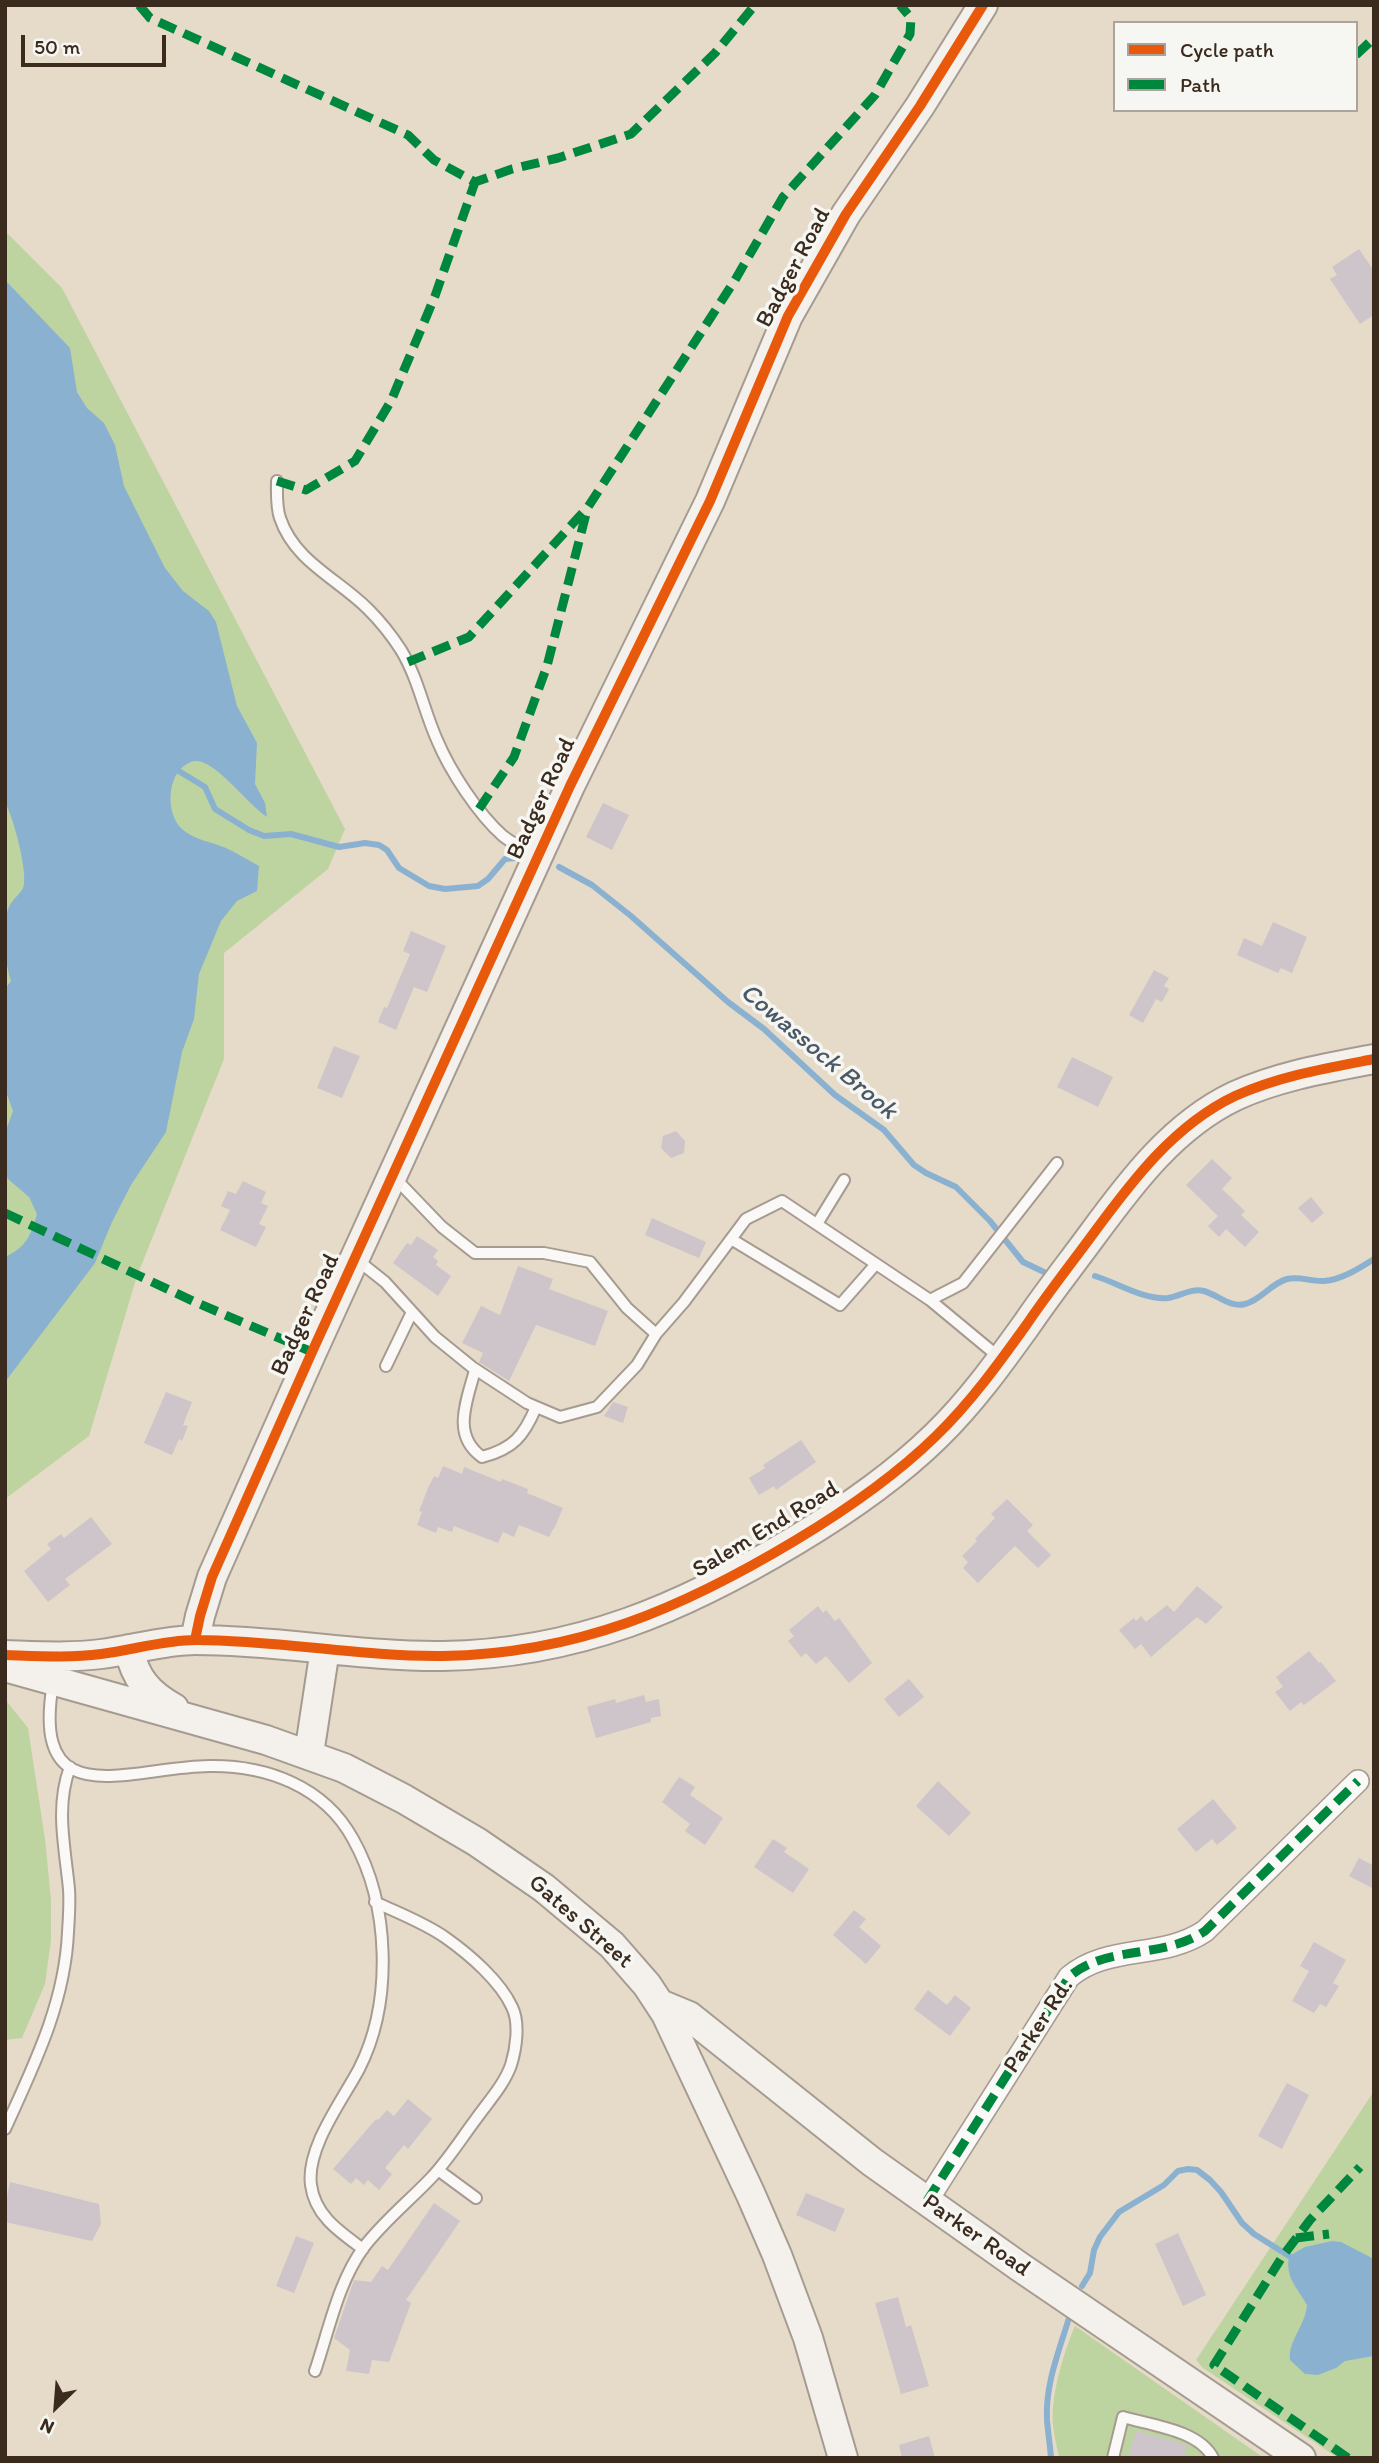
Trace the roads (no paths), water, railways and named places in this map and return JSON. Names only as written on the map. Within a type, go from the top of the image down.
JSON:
[{"type":"street","name":"Badger Road","points":[[195,1640],[202,1608],[216,1568],[570,786],[710,501],[788,316],[846,214],[920,106],[983,5]]},
{"type":"street","name":"Salem End Road","points":[[5,1655],[81,1656],[195,1640],[431,1656],[500,1652],[602,1632],[668,1608],[739,1573],[809,1532],[872,1490],[937,1435],[1002,1360],[1132,1181],[1180,1133],[1235,1096],[1269,1083],[1305,1072],[1374,1059]]},
{"type":"street","name":"Gates Street","points":[[129,1649],[137,1676],[149,1691],[167,1705],[197,1720]]},
{"type":"street","points":[[309,1754],[325,1649]]},
{"type":"street","name":"Gates Street","points":[[5,1667],[197,1720],[309,1754],[355,1773],[404,1798],[477,1842],[544,1888],[617,1950],[648,1984],[660,2004],[777,2255],[815,2358],[843,2458]]},
{"type":"street","name":"Parker Rd.","points":[[927,2201],[1069,1977],[1081,1967],[1095,1961],[1191,1941],[1205,1931],[1358,1781]]},
{"type":"street","name":"Parker Road","points":[[660,2004],[679,2011],[698,2023],[833,2133],[927,2201],[1301,2458]]},
{"type":"lane","points":[[277,481],[279,515],[286,532],[313,566],[367,607],[401,650],[412,671],[437,741],[479,809],[505,838],[538,856]]},
{"type":"lane","points":[[930,1300],[963,1283],[1057,1163]]},
{"type":"lane","points":[[393,1175],[442,1227],[475,1253],[544,1253],[590,1262],[627,1308],[656,1334]]},
{"type":"lane","points":[[817,1224],[844,1180]]},
{"type":"lane","points":[[355,1258],[385,1282],[435,1337],[475,1370],[536,1407],[560,1417],[597,1407],[637,1365],[656,1334],[684,1302],[746,1219],[782,1201],[930,1300],[1002,1360]]},
{"type":"lane","points":[[731,1239],[840,1305],[876,1264]]},
{"type":"lane","points":[[386,1366],[412,1312]]},
{"type":"lane","points":[[475,1370],[466,1402],[463,1430],[470,1448],[482,1457],[502,1452],[526,1432],[536,1407]]},
{"type":"lane","points":[[54,1681],[48,1714],[49,1732],[57,1755],[70,1767],[87,1774],[110,1776],[191,1767],[226,1767],[262,1772],[311,1791],[333,1810],[353,1838],[366,1866],[382,1935],[379,2007],[371,2042],[326,2130],[316,2153],[310,2178],[313,2194],[324,2216],[362,2249]]},
{"type":"lane","points":[[5,2129],[51,2021],[66,1962],[69,1892],[61,1808],[62,1792],[70,1767]]},
{"type":"lane","points":[[315,2371],[347,2276],[362,2249],[438,2169],[494,2095],[508,2071],[514,2049],[516,2025],[513,2009],[501,1990],[445,1938],[375,1902]]},
{"type":"lane","points":[[438,2169],[476,2198]]},
{"type":"lane","points":[[1112,2458],[1123,2417],[1182,2434],[1206,2445],[1213,2458]]},
{"type":"water","points":[[5,280],[70,348],[77,392],[87,408],[104,423],[115,445],[124,486],[165,568],[183,591],[209,611],[216,622],[237,706],[257,743],[255,784],[265,803],[267,817],[218,772],[202,762],[189,763],[180,769],[175,777],[171,804],[173,814],[182,829],[259,866],[257,891],[237,901],[221,921],[199,974],[194,1019],[182,1052],[166,1132],[131,1185],[95,1263],[5,1382],[5,1257],[27,1240],[37,1214],[29,1197],[8,1179],[5,1172],[5,1133],[13,1111],[5,1089],[5,989],[11,981],[4,932],[11,903],[23,888],[24,871],[5,802]]},
{"type":"water","points":[[1332,2241],[1341,2242],[1374,2259],[1374,2356],[1345,2361],[1318,2375],[1305,2374],[1290,2360],[1292,2346],[1307,2305],[1290,2276],[1289,2256],[1305,2247]]},
{"type":"waterway","name":"Cowassock Brook","points":[[177,770],[205,787],[215,809],[249,830],[264,836],[291,834],[339,847],[365,843],[379,845],[387,850],[399,868],[429,886],[445,889],[478,886],[488,879],[505,859],[516,858]]},
{"type":"waterway","name":"Cowassock Brook","points":[[559,867],[592,885],[631,916],[728,1002],[764,1029],[835,1095],[884,1130],[914,1165],[956,1187],[990,1221],[1023,1262],[1044,1272]]},
{"type":"waterway","name":"Cowassock Brook","points":[[1095,1276],[1149,1296],[1168,1298],[1199,1290],[1240,1305],[1251,1302],[1287,1279],[1330,1280],[1350,1273],[1374,1259]]},
{"type":"waterway","points":[[1082,2286],[1090,2273],[1094,2250],[1100,2237],[1119,2212],[1164,2185],[1178,2171],[1188,2169],[1197,2170],[1210,2180],[1242,2223],[1254,2234],[1289,2256]]},
{"type":"waterway","points":[[1051,2458],[1047,2420],[1048,2394],[1069,2318]]}]
